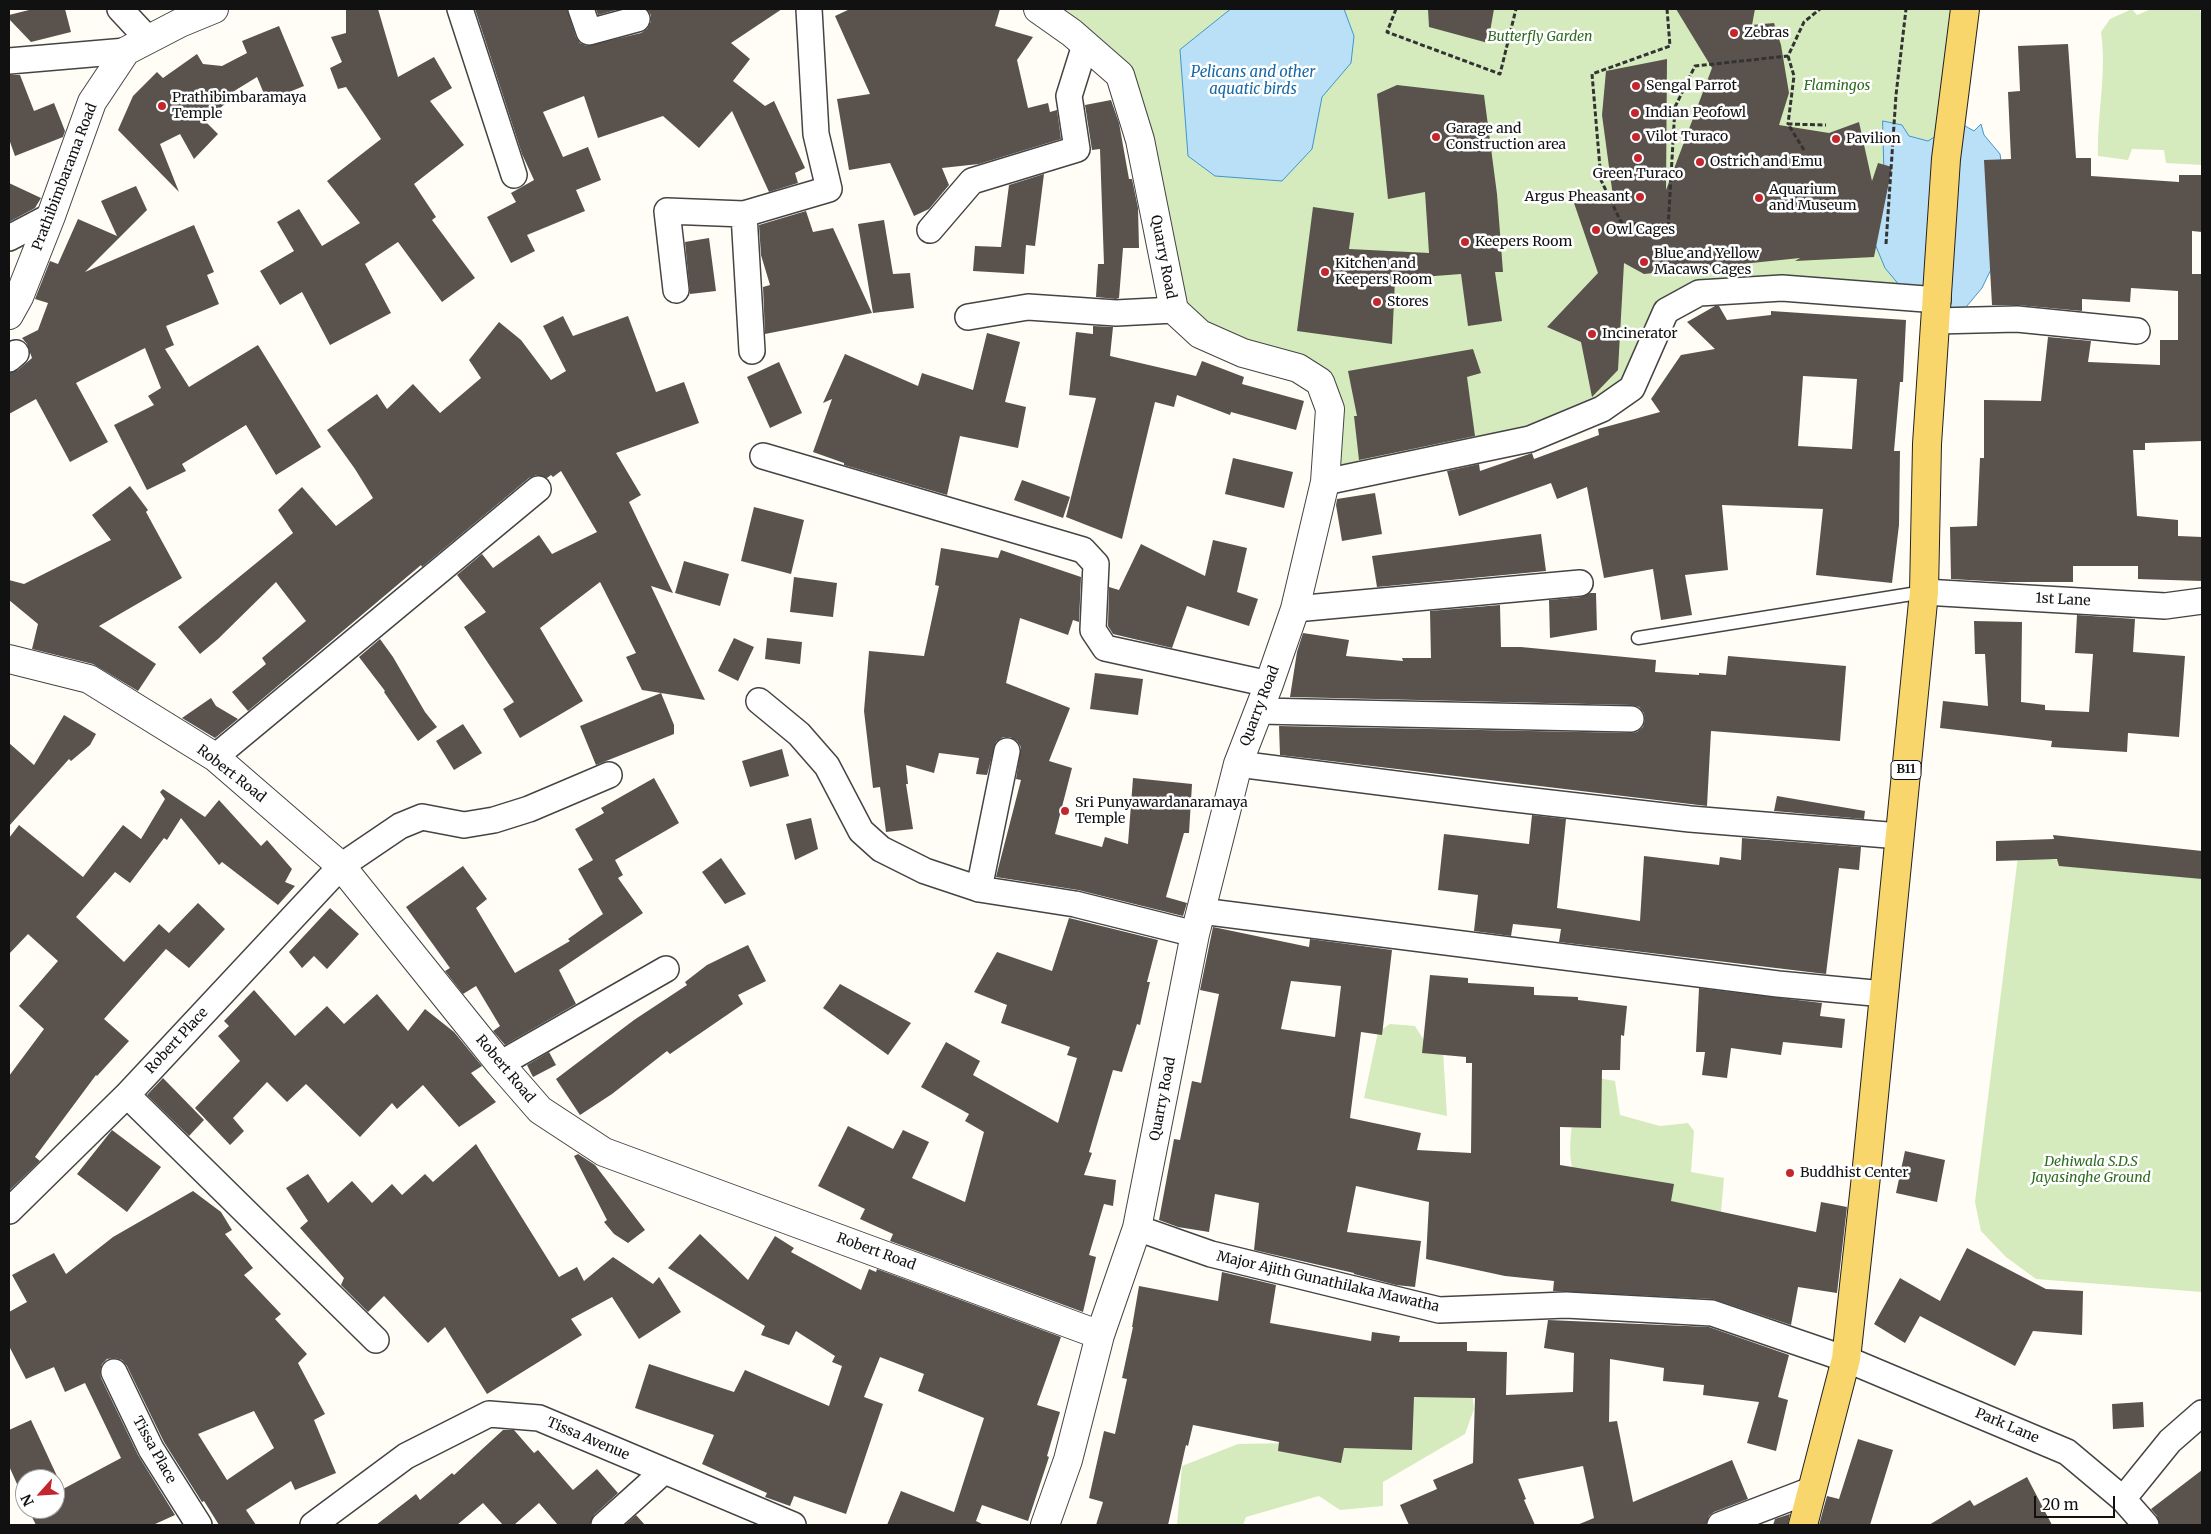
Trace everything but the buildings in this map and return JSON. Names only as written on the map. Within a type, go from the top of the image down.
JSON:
[{"type":"main road","name":"B11","points":[[1803,1525],[1846,1359],[1924,592],[1927,444],[1946,159],[1965,9]]},
{"type":"street","points":[[9,61],[137,45],[120,9]]},
{"type":"street","name":"Prathibimbarama Road","points":[[9,314],[19,297],[51,216],[92,102],[137,45],[178,16],[214,9]]},
{"type":"street","points":[[460,9],[514,175]]},
{"type":"street","points":[[581,9],[590,32],[637,19]]},
{"type":"street","points":[[676,290],[667,211],[744,214],[830,189],[816,134],[810,9]]},
{"type":"street","name":"Quarry Road","points":[[1038,9],[1085,44],[1120,75],[1140,140],[1174,310],[1200,334],[1243,353],[1298,368],[1320,382],[1330,409],[1325,482],[1295,609],[1270,684],[1238,764],[1198,922],[1137,1228],[1100,1335],[1068,1460],[1045,1525]]},
{"type":"street","points":[[930,230],[972,181],[1077,149],[1069,96],[1085,44]]},
{"type":"street","points":[[744,214],[752,351]]},
{"type":"street","points":[[9,238],[51,216]]},
{"type":"street","points":[[1325,482],[1530,439],[1602,409],[1632,388],[1666,311],[1699,293],[1782,288],[1937,311],[2137,331]]},
{"type":"street","points":[[968,317],[1028,307],[1116,313],[1174,310]]},
{"type":"street","points":[[763,456],[1082,550],[1096,564],[1093,630],[1106,648],[1270,684]]},
{"type":"street","points":[[215,757],[538,489]]},
{"type":"street","points":[[1295,609],[1580,583]]},
{"type":"street","name":"1st Lane","points":[[1924,592],[2165,606],[2202,601]]},
{"type":"street","name":"Robert Road","points":[[9,659],[88,679],[215,757],[341,866],[500,1064],[540,1110],[604,1152],[1100,1335]]},
{"type":"street","points":[[759,701],[799,734],[827,766],[862,832],[881,849],[925,871],[979,889],[1198,922],[1884,994]]},
{"type":"street","points":[[1260,711],[1631,720]]},
{"type":"street","points":[[979,889],[1007,751]]},
{"type":"street","points":[[1238,764],[1680,818],[1900,836]]},
{"type":"street","name":"Robert Place","points":[[9,1211],[127,1095],[341,866],[400,826],[422,817],[464,825],[494,820],[529,809],[608,775]]},
{"type":"street","points":[[500,1064],[666,969]]},
{"type":"street","points":[[127,1095],[376,1340]]},
{"type":"street","name":"Major Ajith Gunathilaka Mawatha","points":[[1137,1228],[1211,1254],[1439,1310],[1566,1305],[1704,1312],[1712,1313],[1846,1359]]},
{"type":"street","name":"Park Lane","points":[[1846,1359],[2067,1452],[2123,1499],[2146,1525]]},
{"type":"street","name":"Tissa Place","points":[[114,1372],[151,1449],[199,1525]]},
{"type":"street","points":[[2123,1499],[2170,1441],[2202,1413]]},
{"type":"street","name":"Tissa Avenue","points":[[313,1525],[406,1456],[489,1414],[539,1418],[793,1525]]},
{"type":"street","points":[[604,1525],[664,1471]]},
{"type":"street","points":[[1720,1525],[1811,1490]]},
{"type":"lane","points":[[1638,638],[1924,592]]},
{"type":"path","points":[[1396,9],[1387,32],[1500,74],[1516,9]]},
{"type":"path","points":[[1667,9],[1670,46],[1592,74],[1601,180],[1620,222],[1668,229],[1675,107],[1695,66],[1788,56]]},
{"type":"path","points":[[1804,150],[1788,124],[1794,76],[1788,56],[1804,22],[1820,9]]},
{"type":"path","points":[[1886,244],[1896,95],[1906,9]]},
{"type":"path","points":[[1788,124],[1826,125]]},
{"type":"green space","points":[[1038,9],[1965,9],[1938,300],[1699,293],[1655,337],[1602,409],[1325,482],[1320,382],[1174,310],[1130,104]]},
{"type":"green space","points":[[2132,9],[2137,15],[2151,9],[2199,9],[2202,15],[2202,165],[2166,163],[2164,150],[2132,149],[2128,160],[2098,156],[2103,63],[2101,32],[2110,19]]},
{"type":"green space","name":"Dehiwala S.D.S Jayasinghe Ground","points":[[2018,856],[2202,874],[2202,1292],[2036,1279],[2006,1257],[1981,1231],[1975,1202]]},
{"type":"green space","points":[[1390,1024],[1415,1026],[1427,1045],[1443,1051],[1447,1116],[1364,1098],[1378,1032]]},
{"type":"green space","points":[[1598,1078],[1615,1081],[1620,1115],[1660,1126],[1688,1123],[1694,1131],[1691,1172],[1724,1178],[1712,1313],[1635,1308],[1643,1237],[1572,1167],[1570,1151],[1574,1114],[1584,1093]]},
{"type":"green space","points":[[1471,1384],[1474,1409],[1465,1434],[1383,1482],[1383,1506],[1340,1510],[1319,1496],[1246,1517],[1243,1525],[1177,1525],[1182,1466],[1238,1444],[1341,1442],[1354,1389]]},
{"type":"water","name":"Pelicans and other aquatic birds","points":[[1231,9],[1344,9],[1354,36],[1351,63],[1322,97],[1312,149],[1282,181],[1215,176],[1188,156],[1180,50]]},
{"type":"water","points":[[1883,121],[1902,125],[1909,136],[1928,141],[1958,122],[1974,131],[1981,124],[1984,135],[2000,154],[2004,183],[1996,259],[1982,288],[1961,313],[1921,311],[1885,268],[1875,244],[1884,178]]},
{"type":"place","name":"Zebras","points":[[1734,33]]},
{"type":"place","name":"Sengal Parrot","points":[[1636,86]]},
{"type":"place","name":"Prathibimbaramaya Temple","points":[[162,106]]},
{"type":"place","name":"Indian Peofowl","points":[[1635,113]]},
{"type":"place","name":"Garage and Construction area","points":[[1436,137]]},
{"type":"place","name":"Vilot Turaco","points":[[1636,137]]},
{"type":"place","name":"Pavilion","points":[[1836,139]]},
{"type":"place","name":"Green Turaco","points":[[1638,158]]},
{"type":"place","name":"Ostrich and Emu","points":[[1700,162]]},
{"type":"place","name":"Argus Pheasant","points":[[1640,197]]},
{"type":"place","name":"Aquarium and Museum","points":[[1759,198]]},
{"type":"place","name":"Owl Cages","points":[[1596,230]]},
{"type":"place","name":"Keepers Room","points":[[1465,242]]},
{"type":"place","name":"Blue and Yellow Macaws Cages","points":[[1644,262]]},
{"type":"place","name":"Kitchen and Keepers Room","points":[[1325,272]]},
{"type":"place","name":"Stores","points":[[1377,302]]},
{"type":"place","name":"Incinerator","points":[[1592,334]]},
{"type":"place","name":"Sri Punyawardanaramaya Temple","points":[[1065,811]]},
{"type":"place","name":"Buddhist Center","points":[[1790,1173]]},
{"type":"park label","name":"Butterfly Garden","points":[[1540,37]]},
{"type":"park label","name":"Flamingos","points":[[1837,86]]}]
